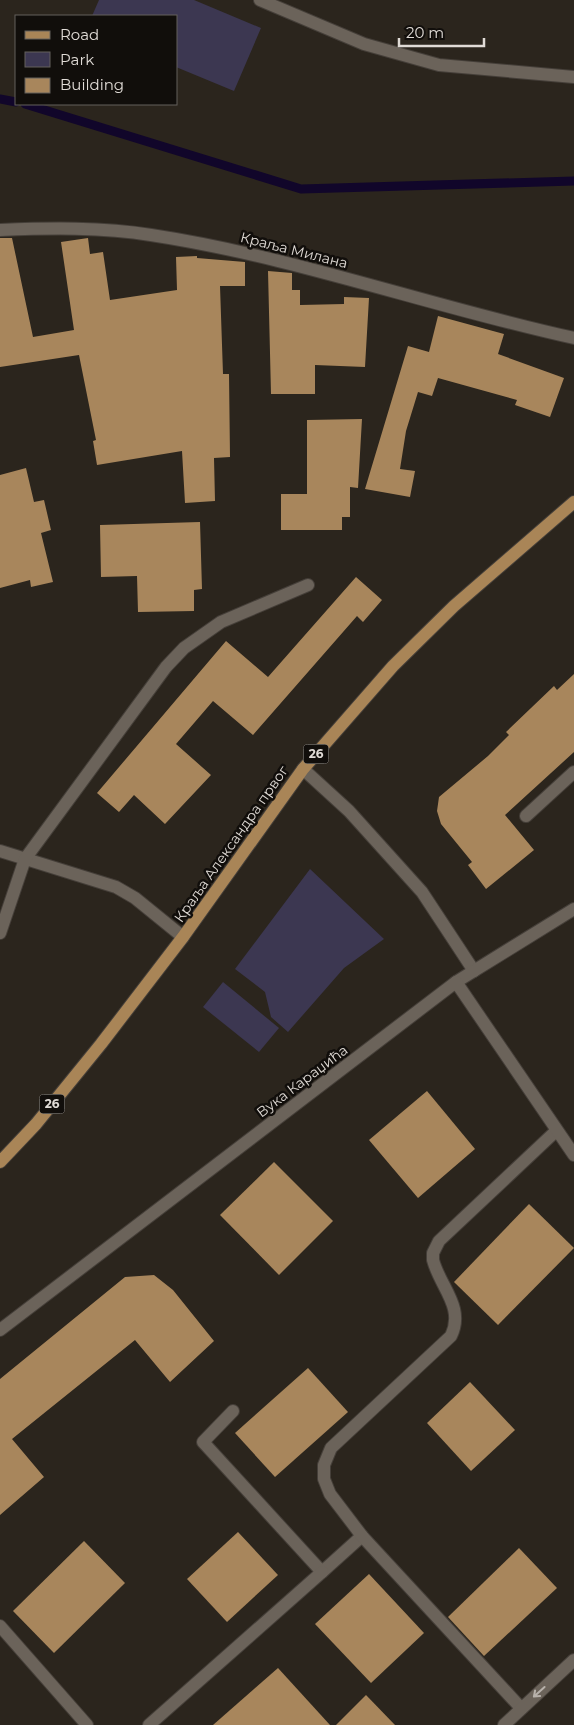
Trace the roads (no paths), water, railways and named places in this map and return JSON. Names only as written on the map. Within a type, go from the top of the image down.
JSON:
[{"type":"main road","name":"Краља Александра првог","points":[[0,1162],[36,1124],[183,937],[303,769],[393,666],[454,606],[574,502]]},
{"type":"street","points":[[260,0],[364,44],[439,65],[574,77]]},
{"type":"street","name":"Краља Милана","points":[[0,230],[87,229],[150,234],[312,268],[529,328],[574,338]]},
{"type":"street","points":[[0,933],[25,859],[166,667],[184,648],[221,622],[308,585]]},
{"type":"street","points":[[303,769],[349,811],[422,892],[474,971]]},
{"type":"street","points":[[526,816],[574,772]]},
{"type":"street","points":[[0,851],[116,887],[136,898],[183,937]]},
{"type":"street","name":"Вука Караџића","points":[[0,1330],[456,982],[574,909]]},
{"type":"street","points":[[456,982],[574,1156]]},
{"type":"street","points":[[521,1708],[362,1536],[330,1494],[324,1479],[324,1465],[331,1448],[451,1336],[455,1328],[456,1310],[435,1267],[433,1253],[435,1248],[556,1131]]},
{"type":"street","points":[[233,1411],[203,1442],[322,1572]]},
{"type":"street","points":[[149,1725],[362,1536]]},
{"type":"street","points":[[0,1626],[87,1725]]},
{"type":"street","points":[[504,1725],[574,1660]]},
{"type":"waterway","points":[[0,99],[15,102]]},
{"type":"waterway","points":[[28,105],[301,189],[574,181]]}]
